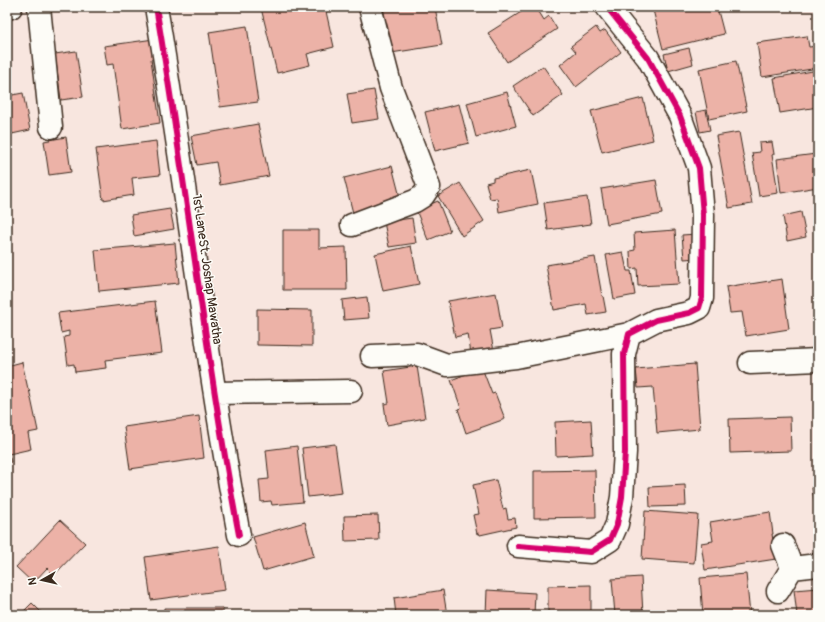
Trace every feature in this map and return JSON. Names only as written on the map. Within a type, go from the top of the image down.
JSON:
[{"type":"street","points":[[7,8],[11,7]]},
{"type":"street","points":[[39,7],[51,127]]},
{"type":"street","name":"1st LaneSt. Joshap Mawatha","points":[[156,7],[182,168],[215,393],[239,535]]},
{"type":"street","points":[[352,225],[415,201],[423,196],[429,187],[391,88],[370,7]]},
{"type":"street","points":[[372,356],[417,354],[447,365],[516,358],[629,334],[656,320],[690,313],[699,308],[702,298],[703,215],[698,168],[680,116],[648,58],[607,7]]},
{"type":"street","points":[[518,546],[591,552],[610,540],[617,524],[622,497],[625,452],[624,354],[629,334]]},
{"type":"street","points":[[750,363],[818,360]]},
{"type":"street","points":[[215,393],[351,391]]},
{"type":"street","points":[[783,545],[792,568]]},
{"type":"street","points":[[792,568],[818,565]]},
{"type":"street","points":[[778,591],[792,568]]},
{"type":"building","points":[[325,7],[334,47],[307,54],[310,65],[277,73],[261,8]]},
{"type":"building","points":[[383,7],[435,7],[442,45],[391,53]]},
{"type":"building","points":[[529,7],[536,7],[544,20],[549,16],[557,29],[507,62],[488,33]]},
{"type":"building","points":[[663,7],[717,7],[724,34],[663,49],[653,10]]},
{"type":"building","points":[[247,26],[258,102],[220,107],[209,32]]},
{"type":"building","points":[[596,27],[600,33],[605,30],[621,52],[576,87],[560,65],[576,52],[571,46]]},
{"type":"building","points":[[807,36],[809,47],[818,46],[818,67],[762,77],[757,43]]},
{"type":"building","points":[[154,39],[157,58],[151,59],[160,123],[122,129],[113,64],[107,65],[104,46]]},
{"type":"building","points":[[689,48],[693,64],[668,71],[664,54]]},
{"type":"building","points":[[76,51],[83,97],[61,100],[55,54]]},
{"type":"building","points":[[736,61],[747,111],[709,119],[699,69]]},
{"type":"building","points":[[543,66],[563,95],[533,116],[513,86]]},
{"type":"building","points":[[818,70],[818,107],[780,113],[774,78]]},
{"type":"building","points":[[374,90],[379,119],[352,123],[347,94]]},
{"type":"building","points":[[507,92],[516,126],[476,137],[467,103]]},
{"type":"building","points":[[23,93],[30,130],[12,134],[7,109],[7,96]]},
{"type":"building","points":[[643,98],[653,140],[602,152],[591,111]]},
{"type":"building","points":[[459,104],[469,143],[435,151],[425,112]]},
{"type":"building","points":[[706,110],[710,130],[700,132],[696,112]]},
{"type":"building","points":[[258,124],[269,176],[220,185],[216,162],[197,165],[191,136]]},
{"type":"building","points":[[739,132],[752,204],[729,208],[716,136]]},
{"type":"building","points":[[66,137],[71,172],[49,175],[44,141]]},
{"type":"building","points":[[156,141],[160,175],[132,178],[134,195],[103,200],[96,149]]},
{"type":"building","points":[[772,142],[774,154],[772,155],[778,193],[759,196],[752,153],[760,152],[759,143]]},
{"type":"building","points":[[816,154],[818,187],[781,193],[777,159]]},
{"type":"building","points":[[392,166],[401,201],[353,213],[344,178]]},
{"type":"building","points":[[531,170],[538,204],[499,212],[497,198],[490,199],[486,183],[493,181],[493,178]]},
{"type":"building","points":[[656,180],[662,214],[607,224],[601,189]]},
{"type":"building","points":[[460,183],[484,221],[462,236],[438,196]]},
{"type":"building","points":[[587,197],[591,224],[548,230],[544,203]]},
{"type":"building","points":[[438,201],[450,231],[428,240],[416,210]]},
{"type":"building","points":[[170,209],[174,229],[134,236],[131,215]]},
{"type":"building","points":[[801,212],[806,237],[787,241],[783,216]]},
{"type":"building","points":[[412,218],[416,243],[389,247],[384,222]]},
{"type":"building","points":[[283,230],[319,230],[319,248],[346,247],[347,290],[283,290]]},
{"type":"building","points":[[675,230],[679,284],[638,286],[637,268],[631,269],[630,251],[635,250],[634,233]]},
{"type":"building","points":[[696,234],[698,258],[684,259],[682,235]]},
{"type":"building","points":[[175,243],[179,283],[99,291],[95,250]]},
{"type":"building","points":[[411,246],[419,284],[383,291],[375,254]]},
{"type":"building","points":[[623,252],[627,271],[631,271],[635,295],[614,299],[606,255]]},
{"type":"building","points":[[595,257],[606,312],[588,315],[586,304],[554,310],[546,265]]},
{"type":"building","points":[[782,279],[789,329],[746,336],[742,312],[730,313],[726,287]]},
{"type":"building","points":[[496,293],[502,328],[490,330],[494,351],[471,354],[468,334],[455,337],[448,301]]},
{"type":"building","points":[[367,297],[369,318],[344,320],[342,300]]},
{"type":"building","points":[[155,301],[162,353],[105,360],[106,368],[75,372],[74,364],[68,365],[64,337],[69,336],[69,331],[61,333],[58,313]]},
{"type":"building","points":[[257,309],[312,310],[312,346],[257,345]]},
{"type":"building","points":[[22,362],[38,431],[28,433],[31,449],[9,454],[11,462],[7,463],[7,366]]},
{"type":"building","points":[[695,364],[700,429],[657,433],[653,387],[638,388],[636,369]]},
{"type":"building","points":[[417,366],[425,418],[387,425],[384,404],[389,403],[384,371]]},
{"type":"building","points":[[482,368],[492,394],[495,393],[505,419],[466,433],[458,409],[461,408],[451,380]]},
{"type":"building","points":[[199,416],[204,458],[130,469],[124,427]]},
{"type":"building","points":[[790,417],[791,451],[730,453],[729,419]]},
{"type":"building","points":[[591,420],[593,454],[556,456],[555,422]]},
{"type":"building","points":[[335,444],[342,493],[308,497],[302,448]]},
{"type":"building","points":[[297,446],[303,502],[272,505],[271,501],[261,502],[259,480],[269,479],[266,450]]},
{"type":"building","points":[[595,470],[596,517],[534,518],[534,471]]},
{"type":"building","points":[[496,480],[503,509],[506,508],[508,519],[515,518],[516,527],[480,535],[479,533],[477,534],[473,515],[479,514],[473,485]]},
{"type":"building","points":[[685,485],[686,506],[650,507],[649,487]]},
{"type":"building","points":[[818,487],[818,522],[812,488]]},
{"type":"building","points":[[645,511],[698,515],[694,563],[642,559]]},
{"type":"building","points":[[770,512],[776,559],[705,570],[701,543],[713,541],[710,522]]},
{"type":"building","points":[[378,515],[379,540],[345,541],[344,516]]},
{"type":"building","points":[[60,520],[85,543],[54,575],[47,568],[33,583],[16,567]]},
{"type":"building","points":[[305,522],[314,556],[263,571],[253,537]]},
{"type":"building","points":[[219,546],[225,590],[151,600],[145,557]]},
{"type":"building","points":[[746,574],[750,615],[703,615],[700,578]]},
{"type":"building","points":[[641,577],[643,615],[615,615],[612,579]]},
{"type":"building","points":[[591,585],[591,615],[548,615],[548,586]]},
{"type":"building","points":[[818,588],[818,615],[797,615],[794,590]]},
{"type":"building","points":[[443,590],[447,615],[396,615],[394,598]]},
{"type":"building","points":[[487,590],[535,593],[534,615],[486,615]]},
{"type":"building","points":[[32,603],[44,615],[20,615]]},
{"type":"building","points":[[7,605],[17,615],[7,615]]},
{"type":"building","points":[[164,608],[223,608],[223,615],[164,615]]},
{"type":"cycle path","points":[[156,7],[216,403],[239,535]]},
{"type":"cycle path","points":[[518,546],[591,552],[610,540],[617,524],[622,497],[625,452],[624,354],[629,334],[656,320],[689,313],[699,308],[702,298],[703,215],[699,168],[680,116],[648,58],[607,7]]}]
